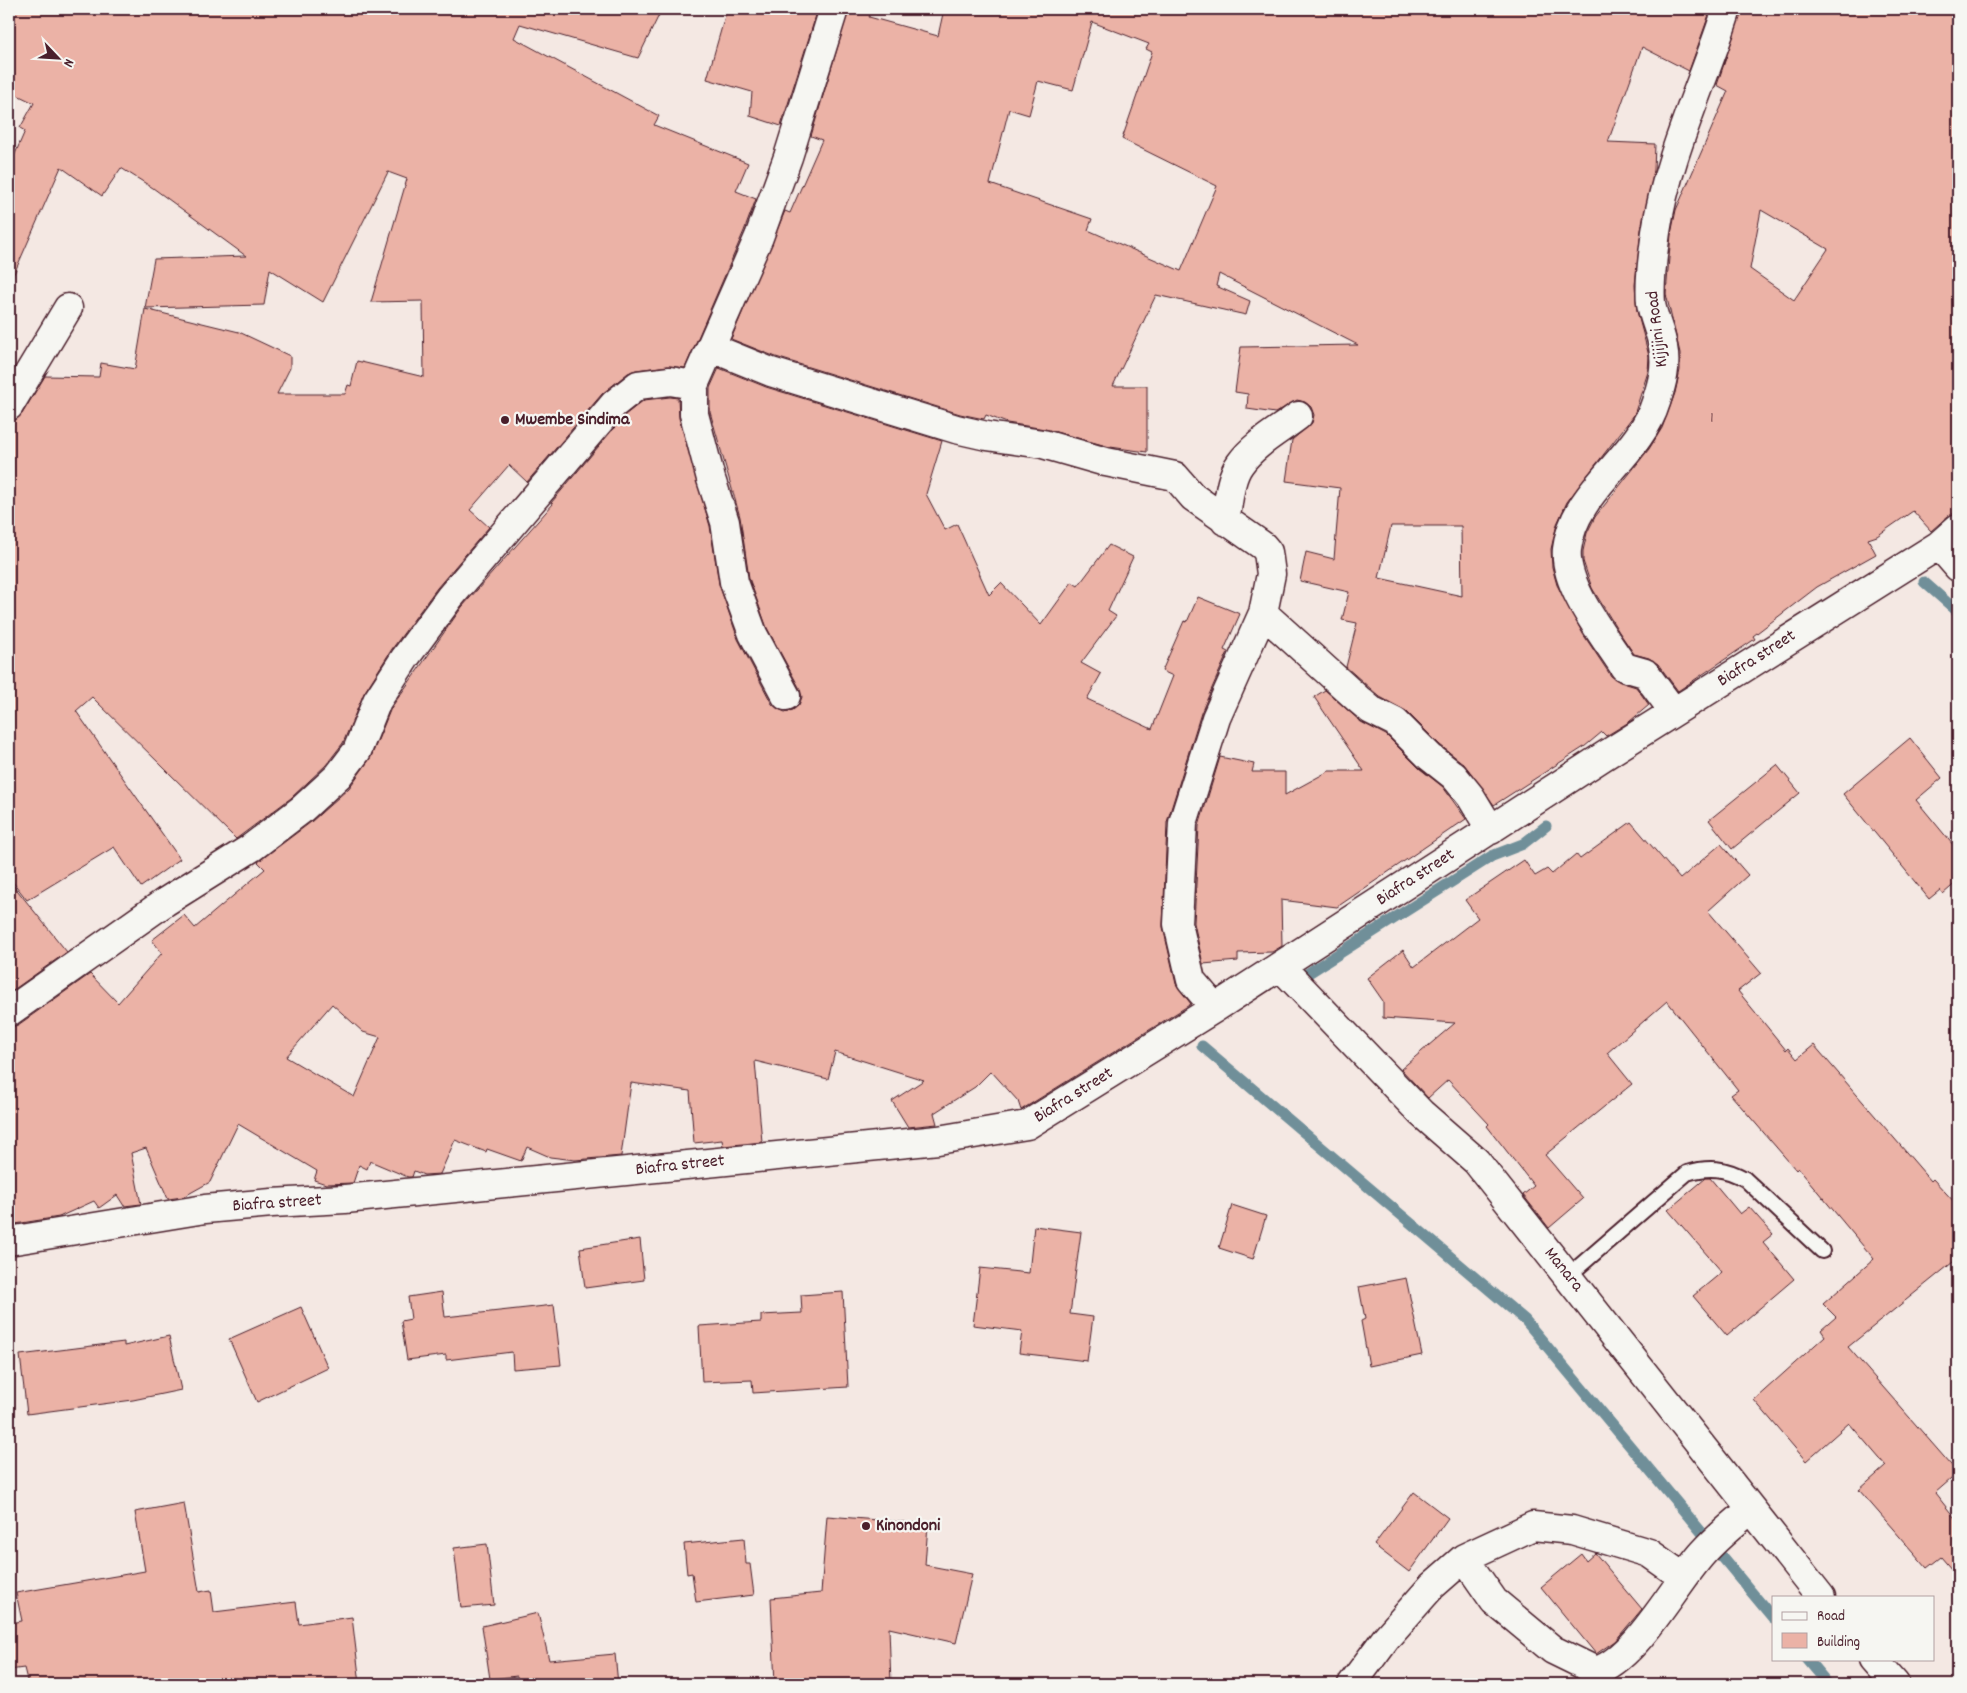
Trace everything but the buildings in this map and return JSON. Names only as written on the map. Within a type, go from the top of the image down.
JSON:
[{"type":"street","points":[[786,696],[753,634],[734,582],[725,522],[710,479],[694,414],[694,385],[712,348],[759,237],[796,130],[834,9]]},
{"type":"street","name":"Kijijini Road","points":[[1674,712],[1646,673],[1624,667],[1615,654],[1578,593],[1569,571],[1567,551],[1571,532],[1584,508],[1601,482],[1636,443],[1656,404],[1665,368],[1663,346],[1651,302],[1656,232],[1664,193],[1676,152],[1711,60],[1727,9]]},
{"type":"street","points":[[9,406],[68,308]]},
{"type":"street","points":[[712,348],[771,372],[956,429],[987,436],[1043,444],[1106,462],[1175,476],[1193,497],[1255,539],[1268,552],[1271,574],[1263,613],[1216,718],[1183,823],[1178,924],[1191,980],[1215,1008]]},
{"type":"street","points":[[9,1012],[165,902],[251,848],[301,810],[338,776],[357,751],[378,701],[405,658],[450,597],[614,404],[638,385],[670,381],[694,385]]},
{"type":"street","points":[[1225,520],[1232,482],[1240,464],[1266,440],[1298,416]]},
{"type":"street","points":[[1949,536],[1958,567]]},
{"type":"street","name":"Biafra street","points":[[9,1241],[205,1209],[272,1202],[355,1198],[938,1140],[1028,1125],[1215,1008],[1949,536]]},
{"type":"street","points":[[1263,613],[1358,699],[1371,710],[1395,722],[1430,757],[1454,776],[1471,797],[1491,830]]},
{"type":"street","name":"Manara","points":[[1280,966],[1421,1113],[1476,1161],[1820,1596]]},
{"type":"street","points":[[1464,1558],[1494,1601],[1553,1650],[1596,1671],[1609,1667],[1634,1644],[1683,1577],[1712,1544],[1751,1509]]},
{"type":"street","points":[[1352,1684],[1386,1638],[1412,1608],[1432,1586],[1464,1558],[1533,1526],[1572,1530],[1641,1550],[1649,1553],[1683,1577]]},
{"type":"street","points":[[1874,1660],[1895,1684]]},
{"type":"lane","points":[[1568,1276],[1687,1173],[1702,1168],[1717,1168],[1732,1172],[1745,1179],[1822,1251]]},
{"type":"waterway","points":[[1924,582],[1958,612]]},
{"type":"waterway","points":[[1307,974],[1492,856],[1523,844],[1546,826]]},
{"type":"waterway","points":[[1202,1046],[1525,1320],[1772,1617]]},
{"type":"waterway","points":[[1808,1660],[1828,1684]]},
{"type":"place","name":"Mwembe Sindima","points":[[505,420]]},
{"type":"place","name":"Kinondoni","points":[[866,1526]]}]
